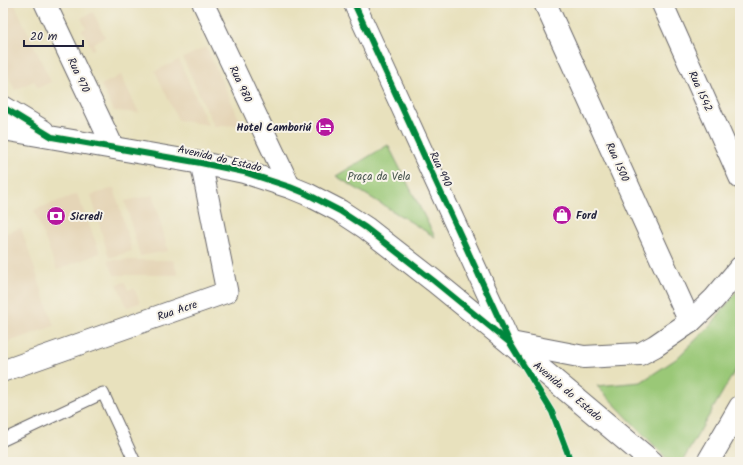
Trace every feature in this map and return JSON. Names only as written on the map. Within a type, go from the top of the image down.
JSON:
[{"type":"main road","name":"Rua 1500","points":[[545,3],[690,322]]},
{"type":"main road","name":"Avenida do Estado","points":[[3,107],[52,137]]},
{"type":"main road","name":"Avenida do Estado","points":[[3,129],[113,147],[244,172],[290,187],[340,210],[366,228],[434,281],[510,343],[650,462]]},
{"type":"main road","points":[[510,343],[584,356],[640,354],[655,346],[690,322],[714,299],[740,268]]},
{"type":"main road","points":[[708,462],[740,407]]},
{"type":"street","name":"Rua 970","points":[[44,3],[113,147]]},
{"type":"street","name":"Rua 980","points":[[203,3],[290,187]]},
{"type":"street","name":"Rua 990","points":[[354,3],[510,343]]},
{"type":"street","name":"Rua 1542","points":[[662,3],[740,178]]},
{"type":"street","name":"Rua Acre","points":[[3,371],[227,292],[201,163]]},
{"type":"lane","points":[[3,440],[103,393],[135,462]]},
{"type":"shaded area","points":[[3,3],[14,3],[51,82],[38,88],[34,81],[15,90],[3,65]]},
{"type":"shaded area","points":[[93,12],[105,37],[93,43],[95,48],[92,50],[82,30],[86,28],[81,18]]},
{"type":"shaded area","points":[[206,47],[242,125],[214,126],[183,58]]},
{"type":"shaded area","points":[[179,60],[208,125],[178,120],[155,71]]},
{"type":"shaded area","points":[[121,75],[139,113],[114,111],[101,85]]},
{"type":"shaded area","points":[[114,188],[132,251],[109,258],[91,195]]},
{"type":"shaded area","points":[[77,194],[100,253],[57,270],[34,210]]},
{"type":"shaded area","points":[[153,195],[168,251],[140,256],[125,201]]},
{"type":"shaded area","points":[[21,228],[54,326],[3,344],[3,234]]},
{"type":"shaded area","points":[[108,260],[173,260],[178,275],[114,275]]},
{"type":"shaded area","points":[[125,282],[128,290],[134,288],[140,303],[127,307],[117,284]]},
{"type":"green space","name":"Praça da Vela","points":[[388,145],[435,237],[336,176]]},
{"type":"green space","points":[[740,287],[740,362],[682,462],[670,462],[597,386],[641,382],[676,359],[711,325]]},
{"type":"cycle path","points":[[354,3],[510,343],[552,412],[571,462]]},
{"type":"cycle path","points":[[3,107],[52,137],[244,172],[307,194],[340,211],[366,228],[510,343]]},
{"type":"place","name":"Hotel Camboriú","points":[[325,127]]},
{"type":"place","name":"Ford","points":[[562,215]]},
{"type":"place","name":"Sicredi","points":[[56,216]]}]
